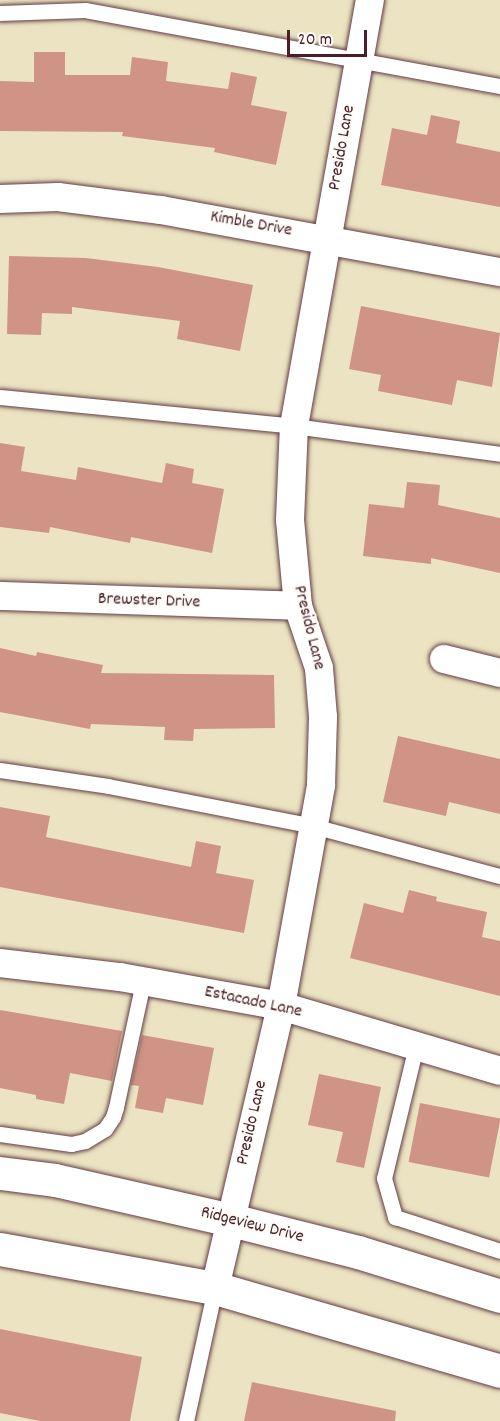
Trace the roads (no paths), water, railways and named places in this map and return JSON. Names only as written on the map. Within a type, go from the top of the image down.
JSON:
[{"type":"main road","name":"Ridgeview Drive","points":[[0,1173],[55,1180],[231,1220],[358,1252],[500,1296]]},
{"type":"main road","points":[[0,1249],[215,1288],[500,1371]]},
{"type":"street","name":"Presido Lane","points":[[215,1288],[281,1006],[321,785],[323,717],[319,668],[298,606],[290,520],[294,426],[370,0]]},
{"type":"street","name":"Kimble Drive","points":[[0,199],[58,197],[149,208],[326,238],[500,272]]},
{"type":"street","name":"Brewster Drive","points":[[0,596],[298,606]]},
{"type":"street","points":[[444,659],[500,672]]},
{"type":"street","name":"Estacado Lane","points":[[0,963],[143,982],[281,1006],[500,1071]]},
{"type":"lane","points":[[0,13],[85,10],[500,86]]},
{"type":"lane","points":[[0,396],[294,426],[500,454]]},
{"type":"lane","points":[[0,770],[108,786],[313,826],[500,876]]},
{"type":"lane","points":[[0,1134],[71,1144],[85,1141],[105,1129],[116,1107],[143,982]]},
{"type":"lane","points":[[416,1046],[384,1178],[395,1217],[500,1251]]},
{"type":"lane","points":[[186,1421],[215,1288]]}]
